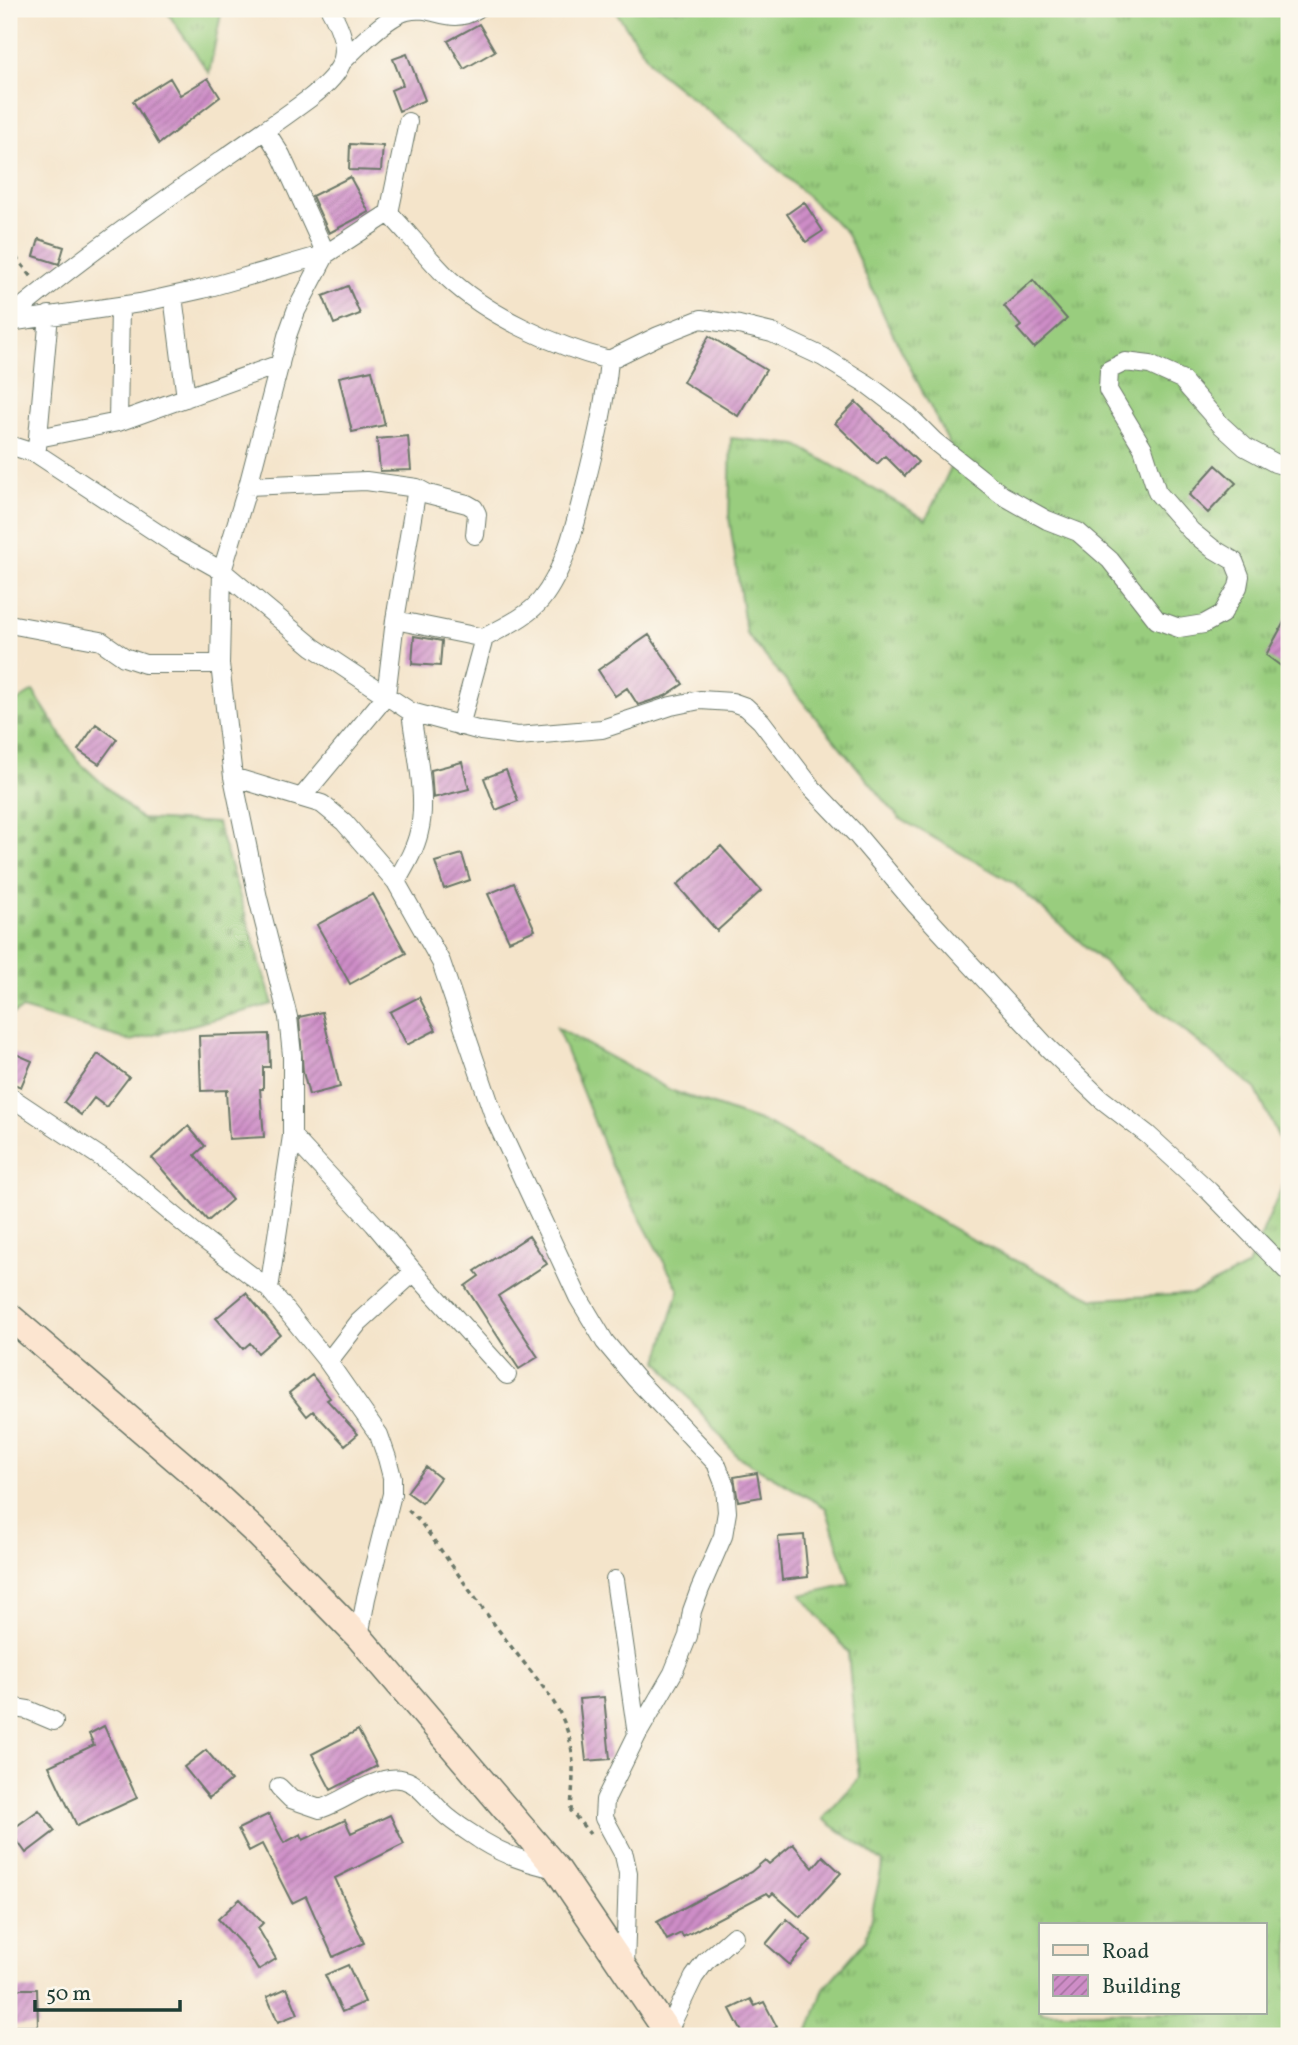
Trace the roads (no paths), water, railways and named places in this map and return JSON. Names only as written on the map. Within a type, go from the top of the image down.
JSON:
[{"type":"street","points":[[330,9],[342,34],[342,62]]},
{"type":"street","points":[[9,320],[43,289],[327,84],[342,62],[369,36],[407,11],[424,10],[449,17],[461,17],[477,9]]},
{"type":"street","points":[[9,320],[120,307],[173,296],[326,254],[389,213],[408,122]]},
{"type":"street","points":[[265,131],[281,155],[326,254]]},
{"type":"street","points":[[389,213],[449,279],[523,328],[574,351],[610,360],[658,336],[701,319],[772,333],[822,357],[867,384],[908,415],[934,441],[1002,495],[1048,520],[1078,532],[1110,560],[1157,620],[1179,628],[1203,624],[1222,614],[1238,587],[1240,576],[1234,561],[1191,531],[1157,492],[1143,447],[1108,390],[1110,370],[1125,362],[1150,365],[1181,379],[1221,425],[1245,447],[1275,463],[1289,467]]},
{"type":"street","points":[[269,1289],[292,1136],[292,1055],[288,1017],[255,886],[233,777],[220,664],[222,571],[296,311],[326,254]]},
{"type":"street","points":[[173,296],[187,398]]},
{"type":"street","points":[[118,422],[120,307]]},
{"type":"street","points":[[37,446],[49,316]]},
{"type":"street","points":[[395,620],[484,638],[526,613],[541,600],[553,581],[575,528],[605,404],[610,360]]},
{"type":"street","points":[[9,445],[37,446],[118,422],[280,364]]},
{"type":"street","points":[[37,446],[174,544],[222,571],[313,647],[411,712],[481,731],[518,736],[602,729],[671,706],[700,700],[732,702],[746,707],[761,721],[812,788],[1048,1048],[1100,1098],[1148,1135],[1209,1191],[1289,1273]]},
{"type":"street","points":[[248,486],[366,481],[418,488],[428,494],[474,508],[477,514],[475,535]]},
{"type":"street","points":[[302,797],[386,696],[395,620],[418,488]]},
{"type":"street","points":[[9,624],[101,641],[124,657],[145,664],[220,664]]},
{"type":"street","points":[[460,726],[484,638]]},
{"type":"street","points":[[396,882],[413,852],[420,831],[422,812],[411,712]]},
{"type":"street","points":[[233,777],[322,804],[344,822],[396,882],[440,961],[495,1119],[578,1297],[605,1342],[635,1378],[716,1463],[725,1486],[727,1512],[723,1536],[692,1611],[688,1636],[673,1674],[637,1735],[605,1800],[603,1810],[611,1834],[624,1856],[628,1873],[625,1967]]},
{"type":"street","points":[[9,1096],[117,1168],[194,1232],[269,1289],[327,1362],[379,1435],[392,1477],[392,1494],[359,1637]]},
{"type":"street","points":[[292,1136],[374,1224],[507,1375]]},
{"type":"street","points":[[327,1362],[359,1322],[414,1272]]},
{"type":"street","points":[[9,1316],[190,1471],[259,1535],[359,1637],[557,1869],[669,2034]]},
{"type":"street","points":[[615,1580],[637,1735]]},
{"type":"street","points":[[9,1707],[28,1710],[54,1721]]},
{"type":"street","points":[[279,1787],[291,1799],[320,1809],[384,1780],[406,1781],[424,1790],[443,1813],[481,1840],[520,1860],[557,1869]]},
{"type":"street","points":[[669,2034],[694,1977],[705,1962],[734,1936]]}]
